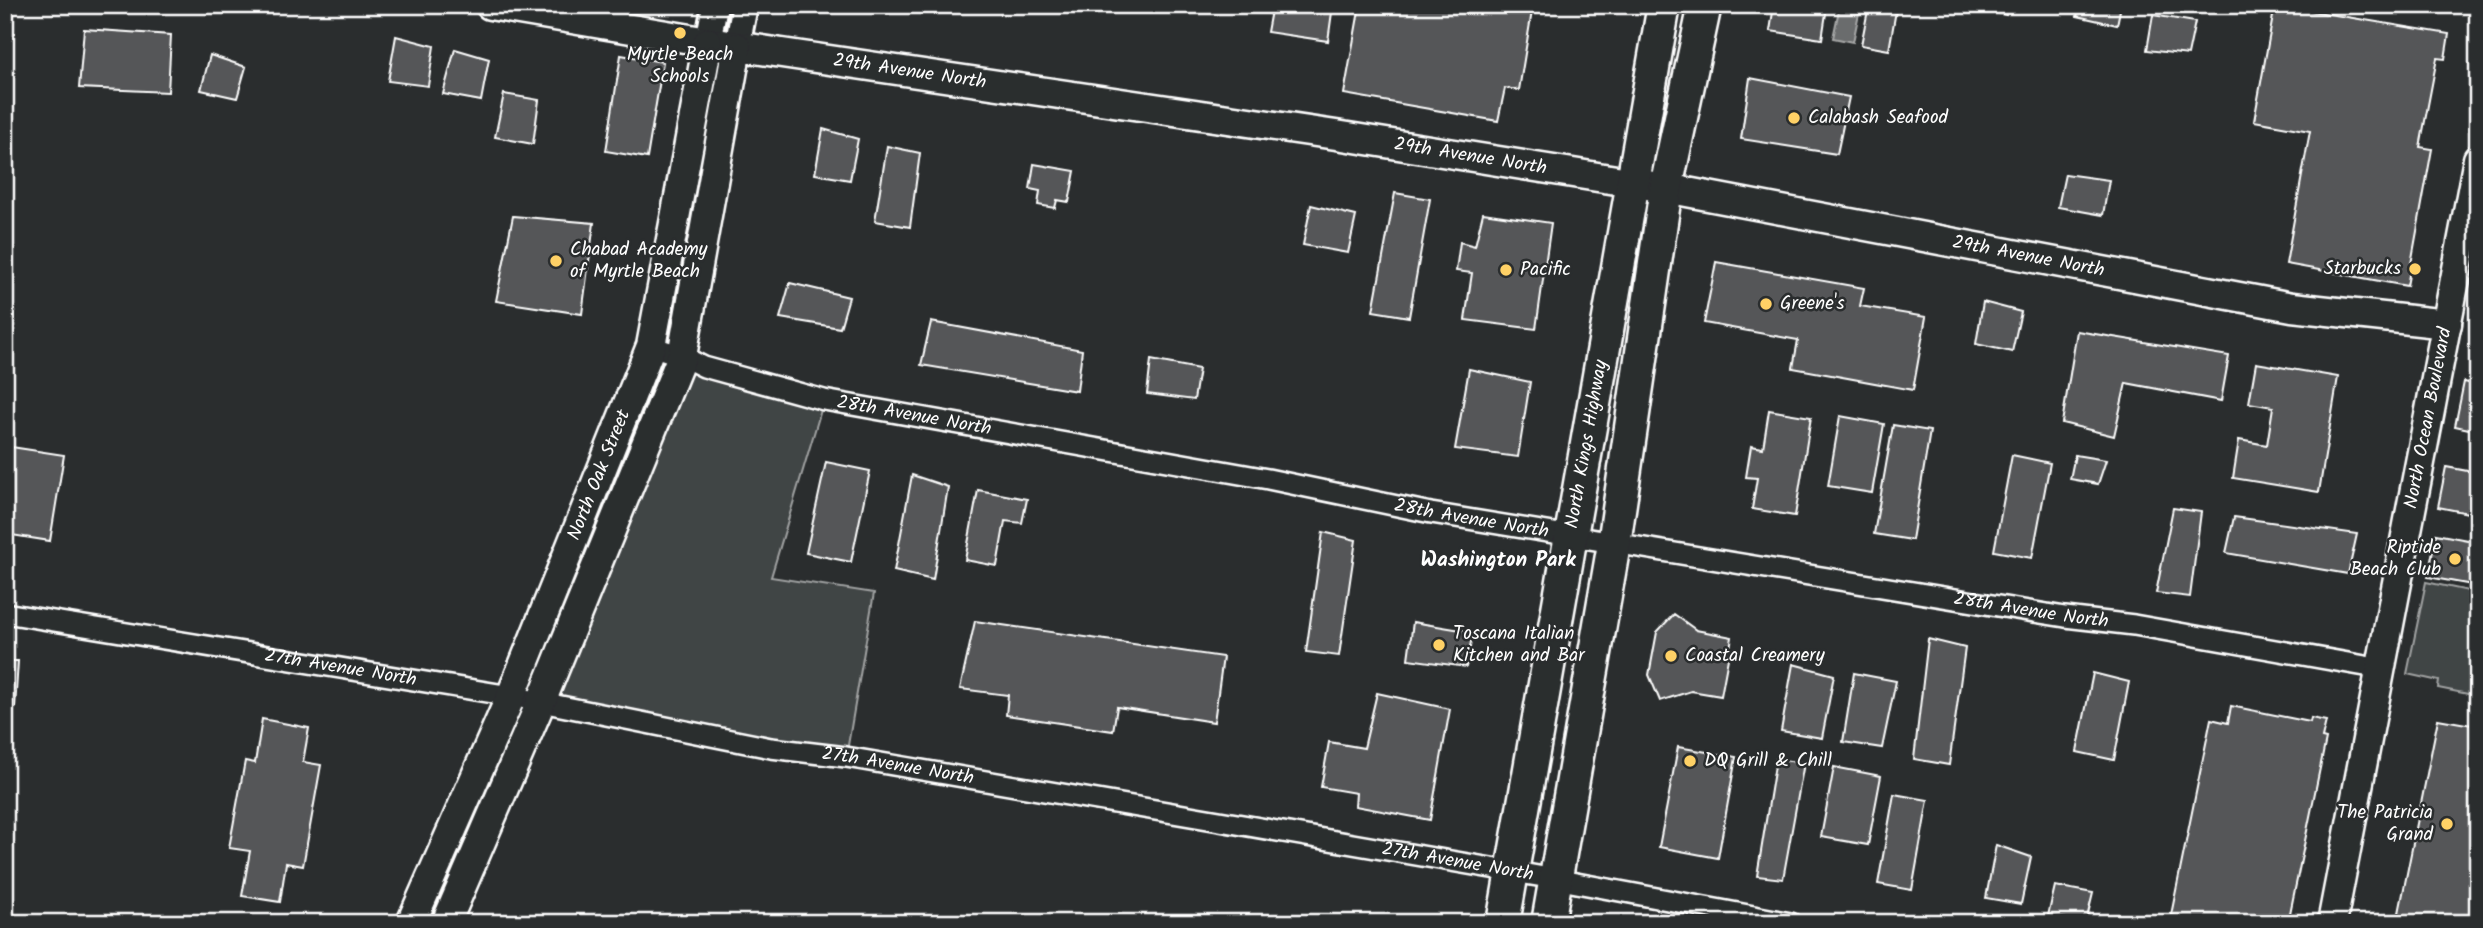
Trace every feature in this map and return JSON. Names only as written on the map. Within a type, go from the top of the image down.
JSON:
[{"type":"main road","name":"29th Avenue North","points":[[490,5],[708,43],[1336,135],[1666,188],[2292,307],[2447,324]]},
{"type":"main road","name":"North Kings Highway","points":[[1503,923],[1664,5]]},
{"type":"main road","name":"North Kings Highway","points":[[1548,923],[1614,544],[1666,188],[1705,5]]},
{"type":"main road","name":"North Oak Street","points":[[411,923],[511,696],[651,346],[708,43]]},
{"type":"main road","name":"North Oak Street","points":[[446,923],[541,702],[682,356],[737,47]]},
{"type":"main road","name":"North Ocean Boulevard","points":[[2332,923],[2478,159]]},
{"type":"street","name":"North Oak Street","points":[[708,43],[715,5]]},
{"type":"street","name":"North Oak Street","points":[[737,47],[745,5]]},
{"type":"street","name":"28th Avenue North","points":[[651,346],[682,356],[704,367],[824,400],[1268,479],[1431,513],[2134,625],[2382,669]]},
{"type":"street","name":"27th Avenue North","points":[[5,613],[511,696],[771,748],[846,757],[1512,871],[1791,923]]},
{"type":"shaded area","points":[[1840,5],[1860,8],[1853,42],[1833,38]]},
{"type":"shaded area","points":[[682,356],[824,400],[771,577],[874,593],[846,757],[541,702]]},
{"type":"shaded area","points":[[2426,582],[2478,593],[2478,696],[2438,688],[2439,681],[2407,674]]},
{"type":"building","points":[[1066,5],[1101,5],[1100,15],[1065,9]]},
{"type":"building","points":[[1272,5],[1333,5],[1328,41],[1267,32]]},
{"type":"building","points":[[1360,5],[1533,5],[1519,90],[1505,88],[1498,121],[1344,94]]},
{"type":"building","points":[[1774,5],[1827,7],[1822,39],[1770,31]]},
{"type":"building","points":[[1869,5],[1897,5],[1889,50],[1861,45]]},
{"type":"building","points":[[1973,5],[2008,5],[2006,15]]},
{"type":"building","points":[[2080,5],[2121,5],[2117,25],[2077,16]]},
{"type":"building","points":[[2275,5],[2449,34],[2445,59],[2437,58],[2420,147],[2432,149],[2407,286],[2286,264],[2310,131],[2254,121]]},
{"type":"building","points":[[2153,15],[2195,22],[2188,55],[2147,50]]},
{"type":"building","points":[[84,29],[171,35],[168,92],[79,88]]},
{"type":"building","points":[[396,36],[434,46],[428,86],[388,81]]},
{"type":"building","points":[[455,49],[489,59],[481,101],[443,94]]},
{"type":"building","points":[[210,55],[246,67],[237,98],[201,90]]},
{"type":"building","points":[[621,55],[663,62],[647,158],[606,151]]},
{"type":"building","name":"Calabash Seafood","points":[[1750,78],[1849,97],[1837,154],[1741,139]]},
{"type":"building","points":[[504,94],[539,100],[533,144],[495,137]]},
{"type":"building","points":[[823,129],[858,139],[850,180],[815,174]]},
{"type":"building","points":[[887,146],[920,153],[910,227],[875,221]]},
{"type":"building","points":[[1034,164],[1075,171],[1069,202],[1057,200],[1055,208],[1038,205],[1040,191],[1030,189]]},
{"type":"building","points":[[2065,174],[2109,180],[2103,215],[2058,207]]},
{"type":"building","points":[[1395,193],[1430,199],[1409,317],[1373,311]]},
{"type":"building","points":[[1311,205],[1356,216],[1348,253],[1303,245]]},
{"type":"building","points":[[1483,213],[1551,223],[1536,329],[1465,320],[1472,273],[1456,271],[1460,242],[1475,246]]},
{"type":"building","points":[[513,216],[594,223],[582,314],[496,301]]},
{"type":"building","points":[[1716,262],[1864,288],[1860,306],[1926,317],[1913,390],[1793,368],[1798,340],[1704,323]]},
{"type":"building","points":[[790,283],[849,297],[840,328],[780,318]]},
{"type":"building","points":[[1983,302],[2021,312],[2012,352],[1976,344]]},
{"type":"building","points":[[931,322],[1082,350],[1077,391],[921,365]]},
{"type":"building","points":[[2077,331],[2229,356],[2221,401],[2126,383],[2114,436],[2062,423]]},
{"type":"building","points":[[1151,360],[1199,369],[1194,400],[1147,394]]},
{"type":"building","points":[[2256,363],[2338,377],[2319,492],[2233,478],[2239,440],[2267,445],[2273,407],[2249,403]]},
{"type":"building","points":[[1469,369],[1530,382],[1518,457],[1455,449]]},
{"type":"building","points":[[2464,382],[2478,385],[2478,431],[2455,426]]},
{"type":"building","points":[[1769,410],[1811,417],[1795,516],[1752,509],[1757,478],[1746,477],[1751,446],[1763,448]]},
{"type":"building","points":[[1840,416],[1884,424],[1872,493],[1828,486]]},
{"type":"building","points":[[1893,425],[1930,431],[1912,540],[1874,534]]},
{"type":"building","points":[[5,446],[64,455],[50,541],[5,534]]},
{"type":"building","points":[[2012,455],[2050,463],[2032,558],[1994,551]]},
{"type":"building","points":[[2075,455],[2106,460],[2098,484],[2070,479]]},
{"type":"building","points":[[826,462],[870,471],[851,562],[806,553]]},
{"type":"building","points":[[2475,462],[2478,463],[2478,515],[2438,507],[2446,467],[2473,472]]},
{"type":"building","points":[[912,475],[948,487],[933,580],[894,571]]},
{"type":"building","points":[[978,490],[1027,499],[1022,523],[1005,521],[997,566],[965,560]]},
{"type":"building","points":[[2173,508],[2201,512],[2190,597],[2156,593]]},
{"type":"building","points":[[2234,517],[2357,534],[2348,574],[2226,553]]},
{"type":"building","points":[[1323,532],[1356,540],[1339,656],[1306,652]]},
{"type":"building","name":"Riptide Beach Club","points":[[2436,534],[2478,542],[2478,586],[2428,577]]},
{"type":"building","points":[[1674,614],[1696,630],[1732,637],[1721,696],[1691,691],[1660,701],[1649,675],[1657,632]]},
{"type":"building","points":[[975,621],[1223,657],[1214,722],[1117,707],[1113,731],[1006,715],[1008,695],[960,689]]},
{"type":"building","points":[[1413,622],[1473,632],[1466,667],[1408,659]]},
{"type":"building","points":[[1928,639],[1965,648],[1949,765],[1914,759]]},
{"type":"building","points":[[5,661],[18,661],[15,708],[5,708]]},
{"type":"building","points":[[1793,664],[1834,675],[1822,738],[1781,731]]},
{"type":"building","points":[[1854,673],[1896,681],[1882,748],[1843,742]]},
{"type":"building","points":[[2093,673],[2129,682],[2114,760],[2077,752]]},
{"type":"building","points":[[1377,693],[1450,709],[1430,820],[1355,806],[1356,793],[1321,787],[1329,742],[1364,748]]},
{"type":"building","points":[[2231,706],[2310,722],[2311,718],[2326,721],[2322,738],[2326,739],[2288,923],[2209,923],[2171,915],[2211,719],[2228,723]]},
{"type":"building","points":[[262,719],[309,728],[303,762],[321,765],[303,866],[286,863],[280,902],[242,896],[250,851],[229,848],[245,761],[255,763]]},
{"type":"building","name":"The Patricia Grand","points":[[2438,719],[2478,726],[2478,923],[2397,923]]},
{"type":"building","points":[[1678,747],[1736,757],[1718,858],[1659,847]]},
{"type":"building","points":[[1776,759],[1804,763],[1783,879],[1757,876]]},
{"type":"building","points":[[1834,767],[1881,776],[1868,845],[1821,837]]},
{"type":"building","points":[[1894,794],[1928,800],[1912,890],[1878,884]]},
{"type":"building","points":[[1996,845],[2031,857],[2021,904],[1986,898]]},
{"type":"building","points":[[2055,886],[2093,893],[2086,922],[2048,916]]},
{"type":"place","name":"Myrtle Beach Schools","points":[[680,33]]},
{"type":"place","name":"Calabash Seafood","points":[[1794,118]]},
{"type":"place","name":"Chabad Academy of Myrtle Beach","points":[[556,261]]},
{"type":"place","name":"Starbucks","points":[[2415,269]]},
{"type":"place","name":"Pacific","points":[[1506,270]]},
{"type":"place","name":"Greene's","points":[[1766,304]]},
{"type":"place","name":"Riptide Beach Club","points":[[2455,559]]},
{"type":"place","name":"Toscana Italian Kitchen and Bar","points":[[1439,645]]},
{"type":"place","name":"Coastal Creamery","points":[[1671,656]]},
{"type":"place","name":"DQ Grill & Chill","points":[[1690,761]]},
{"type":"place","name":"The Patricia Grand","points":[[2447,824]]},
{"type":"district","name":"Washington Park","points":[[1498,560]]}]
